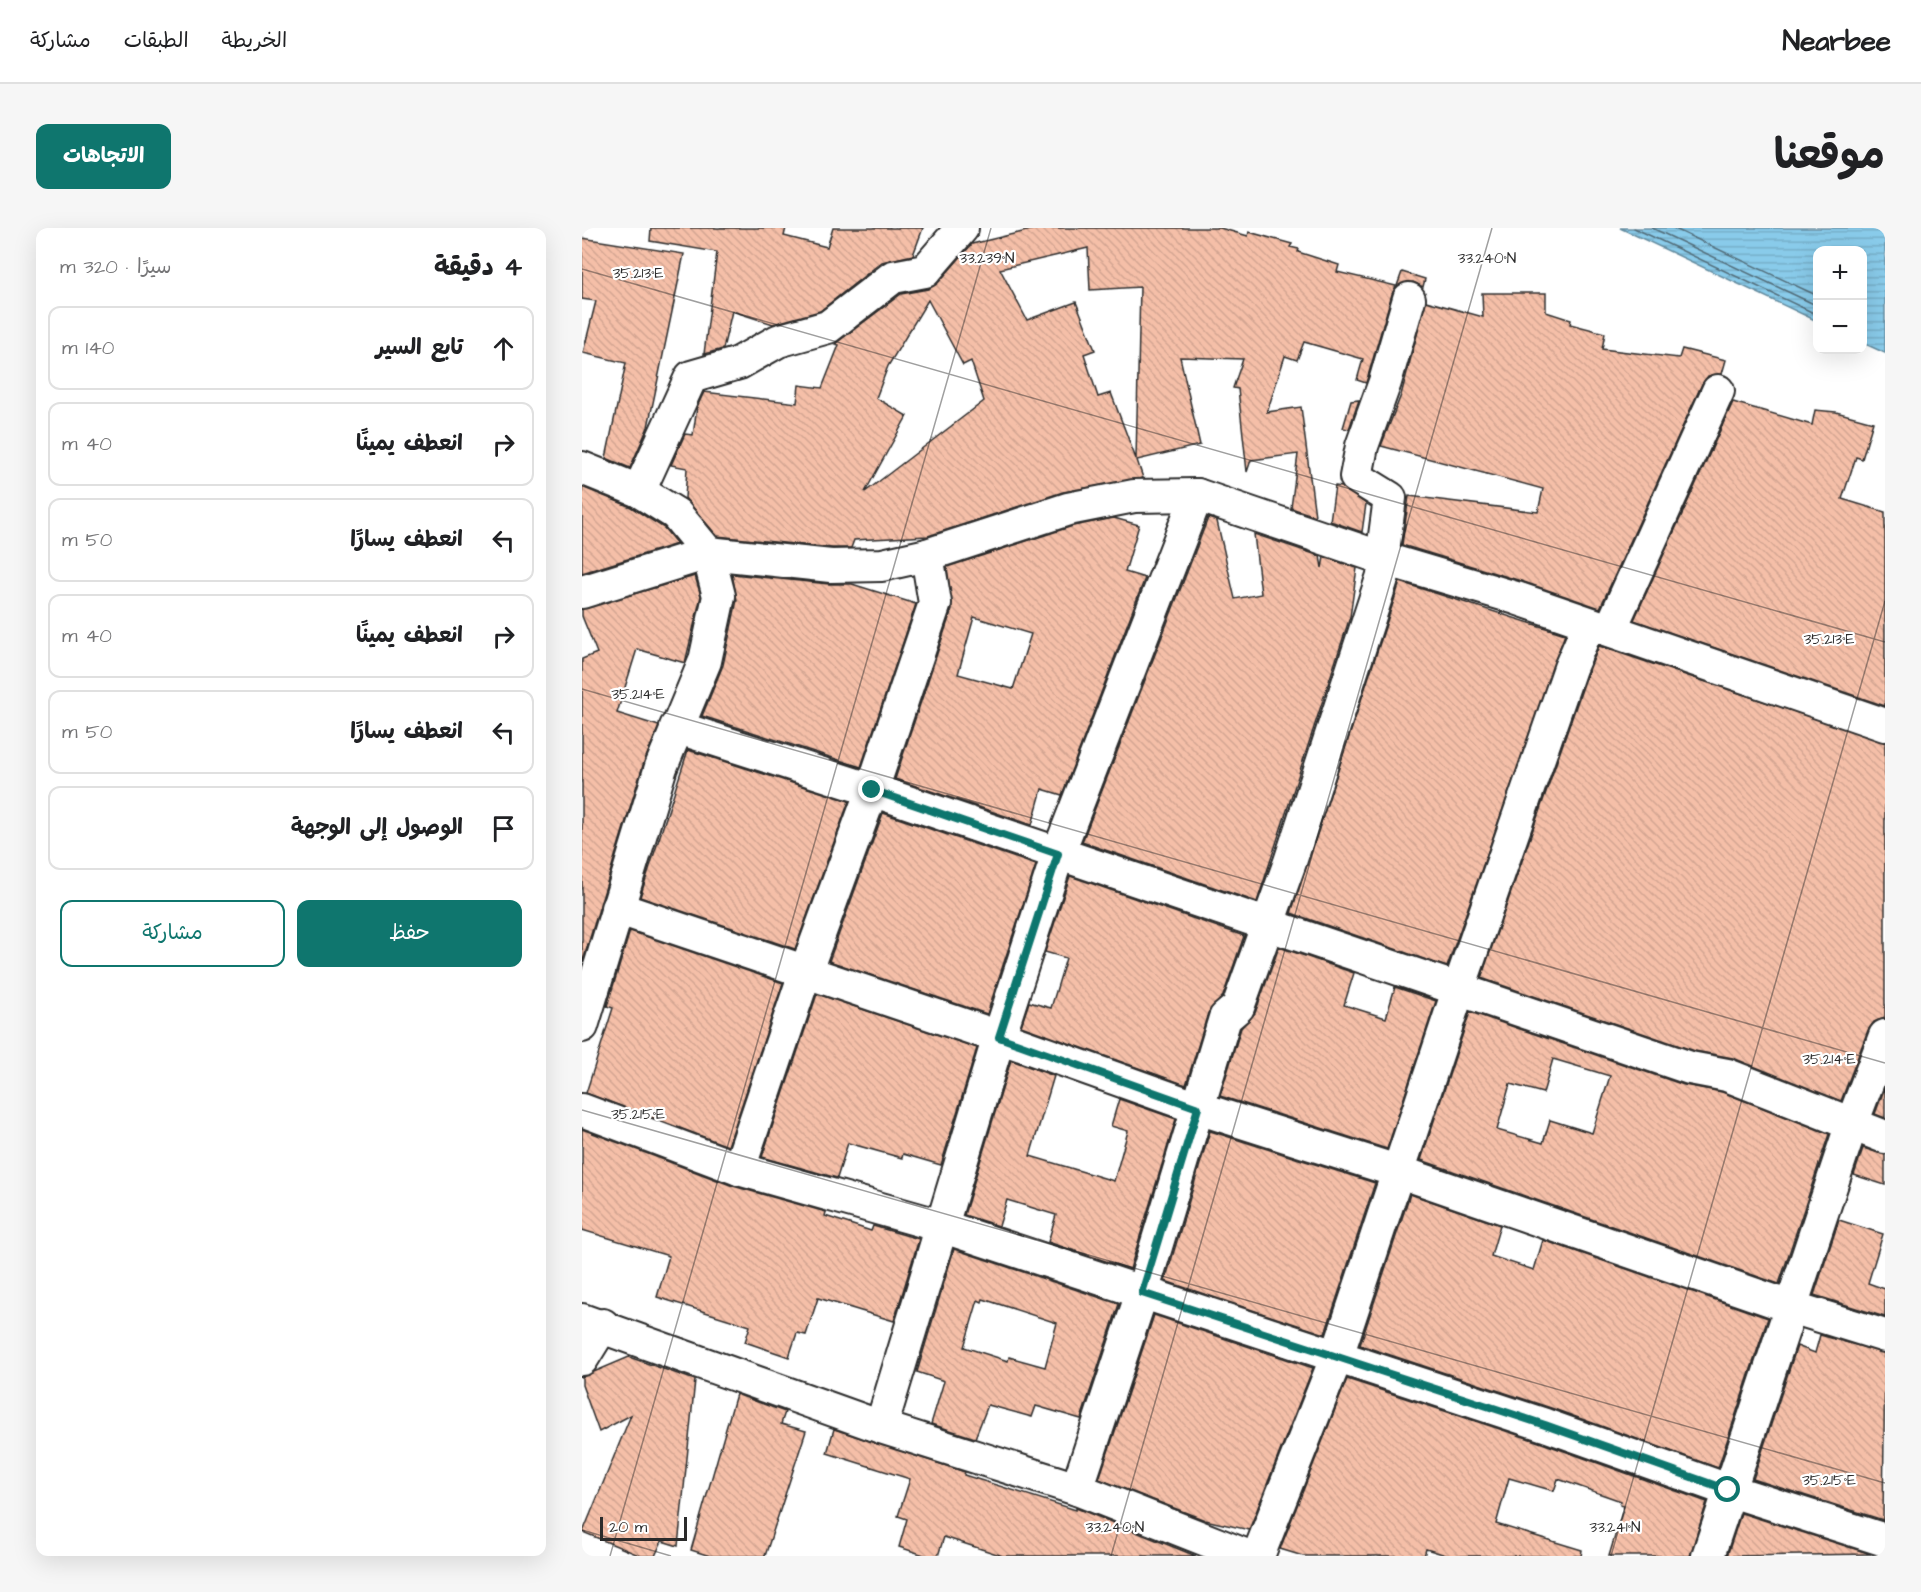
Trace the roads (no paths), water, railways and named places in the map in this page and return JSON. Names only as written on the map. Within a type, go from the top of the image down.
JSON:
[{"type":"street","points":[[639,491],[691,377],[739,363],[778,341],[828,327],[893,277],[925,271],[962,228]]},
{"type":"street","points":[[1077,1489],[1142,1293],[1225,1018],[1238,1007],[1290,862],[1388,560],[1383,551],[1390,498],[1356,477],[1362,446],[1385,382],[1409,299]]},
{"type":"street","points":[[1258,1556],[1337,1356],[1400,1172],[1459,988],[1570,668],[1600,627],[1718,391]]},
{"type":"street","points":[[582,468],[639,491],[676,514],[708,553],[719,596],[705,661],[660,766],[582,1026]]},
{"type":"street","points":[[881,1427],[999,1037],[1058,854],[1197,495]]},
{"type":"street","points":[[582,591],[708,553],[831,566],[882,565],[927,555],[1068,509],[1134,496],[1197,495],[1388,560],[1516,597],[1885,725]]},
{"type":"street","points":[[739,1169],[935,603],[927,555]]},
{"type":"street","points":[[676,727],[872,790],[1690,1068],[1727,1075],[1851,1126],[1885,1137]]},
{"type":"street","points":[[617,908],[999,1037],[1198,1108],[1400,1172],[1791,1307],[1885,1336]]},
{"type":"street","points":[[1708,1556],[1728,1490],[1851,1126],[1885,1036]]},
{"type":"street","points":[[582,1110],[739,1169],[941,1226],[1545,1425],[1728,1490],[1885,1540]]},
{"type":"street","points":[[582,1359],[593,1322],[881,1427],[1077,1489],[1247,1556]]},
{"type":"water","points":[[1620,228],[1885,228],[1885,353],[1867,345],[1867,246],[1813,246],[1813,319]]}]
